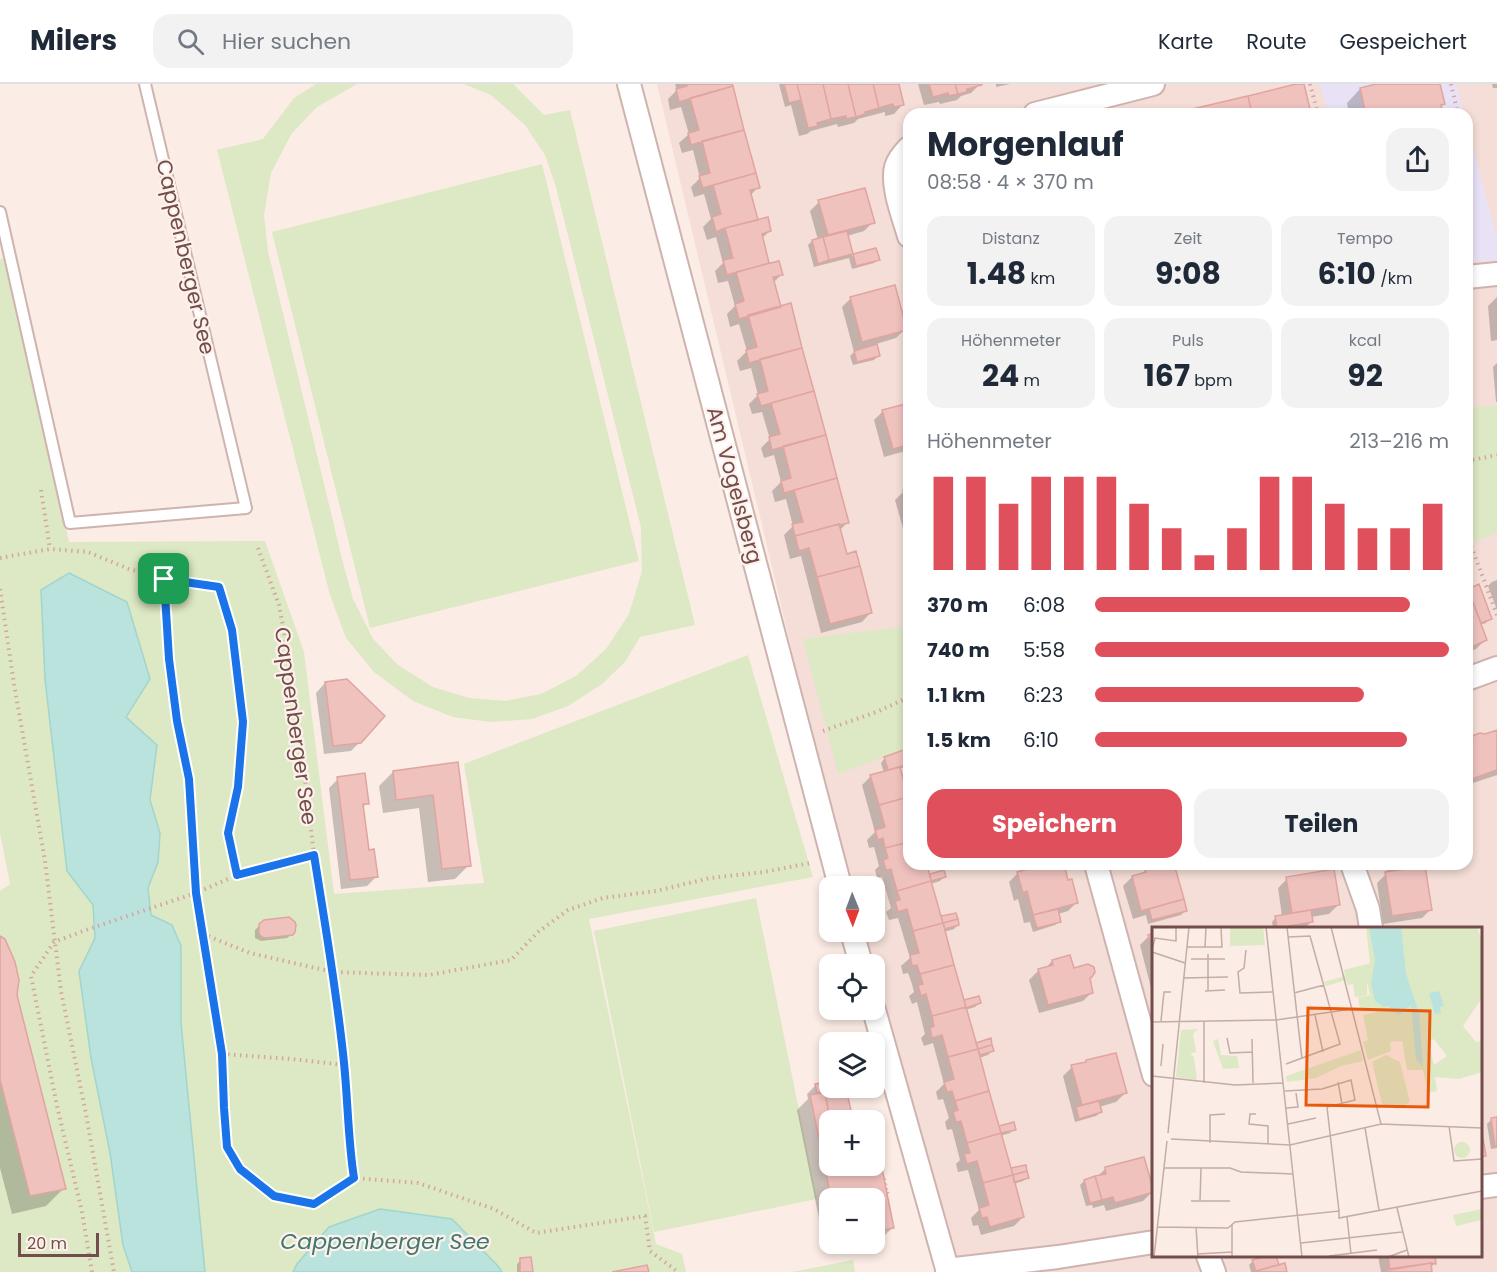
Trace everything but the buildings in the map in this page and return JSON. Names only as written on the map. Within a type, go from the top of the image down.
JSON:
[{"type":"street","name":"Am Vogelsberg","points":[[629,84],[837,876]]},
{"type":"street","points":[[1065,108],[1153,84]]},
{"type":"street","points":[[903,155],[896,166],[895,178],[903,211]]},
{"type":"street","points":[[1473,276],[1497,274]]},
{"type":"street","points":[[1473,677],[1497,668]]},
{"type":"street","points":[[1098,870],[1152,1068]]},
{"type":"street","points":[[1354,870],[1368,909],[1371,927]]},
{"type":"street","points":[[877,1020],[948,1271],[1152,1242]]},
{"type":"street","points":[[1482,1187],[1497,1185]]},
{"type":"street","points":[[1208,1257],[1214,1272]]},
{"type":"lane","name":"Cappenberger See","points":[[0,212],[70,523],[246,508],[145,84]]},
{"type":"path","points":[[1310,84],[1316,108]]},
{"type":"path","points":[[1451,84],[1457,108]]},
{"type":"path","points":[[1473,460],[1497,455]]},
{"type":"path","name":"Cappenberger See","points":[[258,548],[279,605],[289,658],[314,855],[333,972],[354,1178]]},
{"type":"path","points":[[0,558],[50,549],[88,552],[164,579],[219,587],[232,630],[243,722],[238,787],[228,833],[237,875]]},
{"type":"path","points":[[1473,551],[1497,615]]},
{"type":"path","points":[[164,579],[169,659],[177,721],[189,779],[196,893],[222,1054],[227,1147],[240,1169],[274,1196],[314,1204],[354,1178],[418,1183],[494,1209],[536,1233],[645,1216],[650,1251],[678,1272]]},
{"type":"path","points":[[0,589],[45,861],[61,991],[114,1272]]},
{"type":"path","points":[[801,737],[830,729],[903,701]]},
{"type":"path","points":[[92,1272],[82,1212],[57,1106],[31,976],[54,942],[196,893],[237,875],[314,855]]},
{"type":"path","points":[[203,934],[250,953],[333,972],[429,975],[511,960],[538,932],[568,910],[603,898],[656,891],[710,878],[764,872],[832,859]]},
{"type":"path","points":[[222,1054],[344,1065]]},
{"type":"shaded area","points":[[657,84],[1497,84],[1497,1272],[940,1272],[880,1020],[885,1020],[885,954],[864,954],[862,942],[885,942],[885,876],[846,876]]},
{"type":"shaded area","points":[[1320,84],[1456,84],[1462,108],[1326,108]]},
{"type":"shaded area","points":[[1473,149],[1497,237],[1497,260],[1473,262]]},
{"type":"green space","points":[[316,84],[357,84],[317,107],[292,133],[271,173],[264,215],[268,251],[343,563],[353,599],[373,639],[398,665],[433,687],[469,698],[506,701],[541,694],[576,676],[606,649],[629,614],[642,571],[641,527],[556,187],[545,155],[525,125],[491,95],[464,84],[513,84],[544,115],[570,110],[695,625],[640,637],[625,662],[602,684],[568,706],[532,719],[491,722],[453,717],[413,701],[374,672],[346,638],[330,595],[217,150],[263,139],[294,98]]},
{"type":"green space","points":[[542,164],[639,561],[370,628],[272,232]]},
{"type":"green space","points":[[5,258],[69,542],[265,541],[304,652],[334,894],[484,883],[464,764],[748,655],[813,877],[589,919],[656,1244],[682,1254],[686,1272],[0,1272],[0,891],[10,884],[0,833],[0,259]]},
{"type":"green space","points":[[1497,405],[1497,533],[1473,542],[1473,407]]},
{"type":"green space","points":[[903,627],[903,750],[838,774],[803,639]]},
{"type":"green space","points":[[756,898],[817,1199],[654,1232],[594,931]]},
{"type":"green space","points":[[853,1260],[855,1272],[792,1272]]},
{"type":"water","points":[[69,573],[127,602],[150,679],[126,717],[157,745],[150,800],[160,833],[158,862],[148,888],[151,915],[172,925],[181,946],[181,1023],[205,1272],[132,1272],[123,1245],[110,1153],[91,1058],[79,971],[95,938],[93,905],[67,871],[45,679],[41,590]]},
{"type":"water","name":"Cappenberger See","points":[[380,1209],[452,1219],[502,1272],[293,1272],[297,1264],[329,1227]]},
{"type":"route","points":[[164,579],[219,587],[232,630],[243,722],[238,787],[228,833],[237,875],[314,855],[333,972],[354,1178],[314,1204],[274,1196],[240,1169],[227,1147],[222,1054],[196,893],[189,779],[177,721],[169,659],[164,579]]}]
